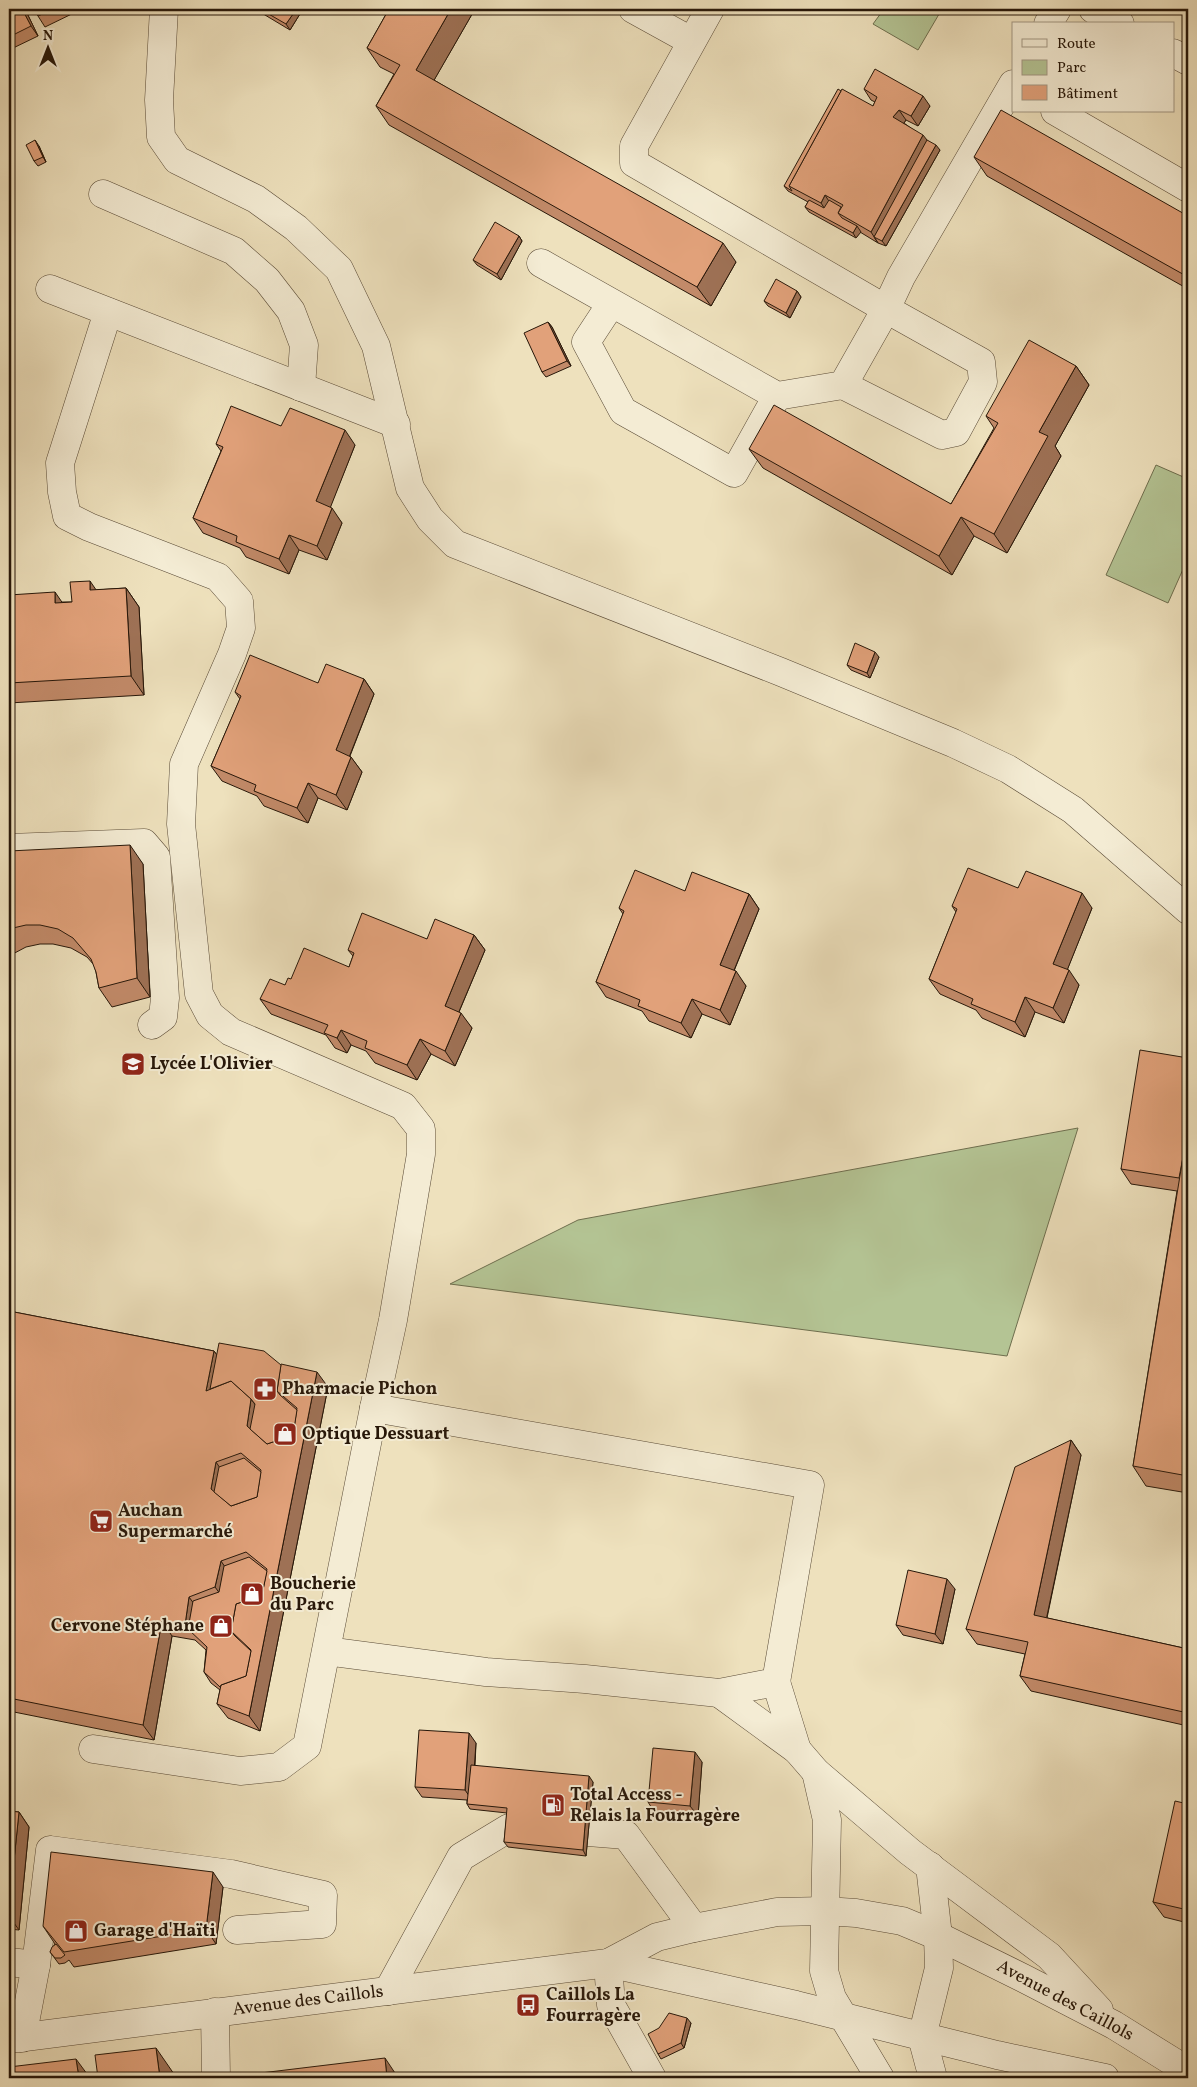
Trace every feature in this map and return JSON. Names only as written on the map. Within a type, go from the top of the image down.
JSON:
[{"type":"street","points":[[164,9],[160,100],[161,137],[177,160],[256,199],[296,228],[339,269],[376,346],[410,488],[430,519],[455,544],[780,672],[953,743],[1008,769],[1073,810],[1188,910]]},
{"type":"street","points":[[633,9],[691,41]]},
{"type":"street","points":[[541,263],[777,396],[842,385],[942,435],[956,432],[982,382],[981,362],[634,163],[634,146],[710,9]]},
{"type":"street","points":[[1049,22],[1057,9]]},
{"type":"street","points":[[1092,9],[1116,22]]},
{"type":"street","points":[[1174,54],[1188,61]]},
{"type":"street","points":[[842,385],[886,309],[902,277],[1012,88]]},
{"type":"street","points":[[1057,112],[1188,188]]},
{"type":"street","points":[[103,194],[234,250],[267,280],[292,311],[304,345],[301,387]]},
{"type":"street","points":[[50,289],[396,424]]},
{"type":"street","points":[[611,304],[586,342],[623,411],[734,473],[777,396]]},
{"type":"street","points":[[93,1749],[240,1771],[279,1767],[307,1746],[396,1300],[421,1154],[421,1130],[403,1106],[231,1032],[210,1016],[199,994],[181,824],[183,772],[184,764],[232,654],[241,628],[239,600],[218,578],[67,516],[62,492],[60,463],[108,312]]},
{"type":"street","points":[[9,848],[144,843],[156,856],[165,998],[163,1017],[152,1025]]},
{"type":"street","points":[[374,1408],[810,1485],[776,1682],[797,1750]]},
{"type":"street","points":[[326,1651],[486,1672],[585,1679],[718,1693],[776,1682]]},
{"type":"street","points":[[718,1693],[797,1750],[816,1772],[910,1852],[1049,1956],[1114,2025]]},
{"type":"street","points":[[816,1772],[827,1820],[824,1971],[832,1998],[880,2078]]},
{"type":"street","points":[[388,1992],[461,1857],[509,1828]]},
{"type":"street","points":[[588,1832],[626,1835],[694,1928]]},
{"type":"street","points":[[15,2039],[36,1965],[50,1850],[231,1874],[323,1895],[322,1924],[237,1930]]},
{"type":"street","points":[[930,1866],[938,1936],[939,1968],[922,2037],[933,2078]]},
{"type":"street","name":"Avenue des Caillols","points":[[608,1963],[657,1937],[777,1912],[825,1911],[856,1913],[902,1921],[938,1936],[1114,2025],[1188,2071]]},
{"type":"street","points":[[9,1962],[36,1965]]},
{"type":"street","points":[[608,1963],[611,2005],[652,2078]]},
{"type":"street","name":"Avenue des Caillols","points":[[15,2039],[608,1963],[796,2005],[922,2037]]},
{"type":"street","points":[[215,2012],[216,2078]]},
{"type":"street","points":[[922,2037],[1105,2078]]},
{"type":"green space","points":[[873,9],[942,9],[918,50],[873,24],[881,13]]},
{"type":"green space","points":[[1156,465],[1188,479],[1188,558],[1168,603],[1106,575]]},
{"type":"green space","points":[[1078,1128],[1007,1356],[450,1284],[578,1220]]},
{"type":"building","points":[[9,9],[22,9],[31,26],[9,37]]},
{"type":"building","points":[[34,9],[54,9],[38,16]]},
{"type":"building","points":[[260,9],[285,9],[293,14],[286,24]]},
{"type":"building","points":[[389,9],[451,9],[416,70],[723,243],[697,287],[376,106],[400,65],[367,48]]},
{"type":"building","points":[[875,69],[923,96],[911,116],[899,110],[893,117],[923,135],[871,232],[838,213],[843,205],[825,195],[821,203],[789,186],[842,89],[873,106],[877,97],[864,89]]},
{"type":"building","points":[[838,89],[841,91],[789,186],[792,191],[784,186]]},
{"type":"building","points":[[1001,110],[1188,216],[1188,277],[974,157]]},
{"type":"building","points":[[35,140],[43,157],[34,161],[26,145]]},
{"type":"building","points":[[927,140],[936,145],[882,241],[874,237]]},
{"type":"building","points":[[809,200],[824,208],[829,200],[841,207],[838,213],[842,218],[857,226],[853,233],[805,207]]},
{"type":"building","points":[[495,222],[519,236],[497,274],[473,260]]},
{"type":"building","points":[[776,279],[797,291],[786,313],[764,301]]},
{"type":"building","points":[[548,322],[567,361],[542,372],[524,333]]},
{"type":"building","points":[[1029,340],[1076,366],[1039,432],[1048,436],[994,534],[961,517],[939,556],[749,449],[774,405],[951,504],[998,423],[986,416]]},
{"type":"building","points":[[231,406],[281,426],[290,408],[345,430],[316,501],[332,508],[317,546],[289,535],[279,559],[236,542],[237,536],[193,518],[223,447],[216,444]]},
{"type":"building","points":[[90,581],[90,590],[126,588],[131,676],[9,683],[9,595],[55,592],[55,603],[72,602],[70,582]]},
{"type":"building","points":[[855,643],[875,652],[867,673],[847,665]]},
{"type":"building","points":[[250,655],[318,683],[326,664],[364,679],[336,750],[351,757],[336,795],[308,783],[297,808],[254,791],[256,785],[211,766],[241,696],[235,692]]},
{"type":"building","points":[[130,845],[137,978],[99,988],[91,959],[73,938],[58,929],[40,925],[26,925],[9,930],[9,851]]},
{"type":"building","points":[[968,868],[1018,888],[1026,871],[1082,893],[1053,964],[1069,970],[1053,1008],[1025,997],[1015,1022],[971,1004],[973,999],[929,979],[957,909],[952,906]]},
{"type":"building","points":[[635,870],[685,891],[692,872],[749,894],[720,965],[736,971],[720,1010],[692,999],[681,1023],[638,1006],[640,1000],[596,982],[624,911],[619,908]]},
{"type":"building","points":[[362,913],[427,939],[435,919],[474,935],[445,1006],[461,1013],[445,1051],[420,1039],[407,1065],[365,1048],[367,1041],[341,1030],[337,1038],[324,1033],[328,1025],[260,999],[270,979],[285,985],[288,978],[291,979],[304,948],[349,967],[354,953],[348,950]]},
{"type":"building","points":[[1140,1050],[1188,1058],[1188,1141],[1186,1158],[1183,1157],[1179,1178],[1121,1169]]},
{"type":"building","points":[[1183,1157],[1188,1158],[1188,1476],[1133,1466]]},
{"type":"building","name":"Auchan Supermarché","points":[[9,1311],[214,1351],[206,1391],[231,1381],[251,1399],[247,1426],[267,1444],[293,1435],[297,1408],[277,1391],[281,1364],[317,1372],[249,1716],[217,1704],[221,1685],[246,1676],[251,1650],[231,1631],[236,1604],[262,1595],[267,1569],[246,1552],[221,1561],[215,1587],[189,1597],[185,1625],[162,1621],[143,1725],[9,1698]],"holes":[[[241,1453],[261,1470],[257,1497],[231,1506],[211,1489],[216,1462]]]},
{"type":"building","points":[[219,1343],[264,1351],[281,1365],[277,1391],[297,1410],[293,1435],[267,1444],[250,1429],[255,1404],[251,1399],[231,1381],[210,1389]]},
{"type":"building","points":[[1071,1440],[1034,1615],[1188,1649],[1188,1713],[1020,1676],[1028,1642],[966,1629],[1015,1467]]},
{"type":"building","points":[[244,1458],[261,1472],[257,1497],[231,1506],[214,1492],[219,1467]]},
{"type":"building","points":[[249,1557],[267,1571],[262,1595],[236,1604],[231,1631],[251,1651],[246,1676],[220,1687],[204,1672],[207,1647],[188,1629],[193,1601],[219,1592],[224,1566]]},
{"type":"building","points":[[908,1570],[947,1579],[935,1634],[896,1625]]},
{"type":"building","points":[[419,1730],[469,1733],[465,1790],[415,1787]]},
{"type":"building","points":[[653,1748],[695,1752],[690,1806],[648,1802]]},
{"type":"building","points":[[471,1765],[589,1776],[583,1850],[504,1842],[507,1808],[467,1804]]},
{"type":"building","points":[[1175,1801],[1188,1804],[1188,1910],[1153,1902]]},
{"type":"building","points":[[9,1811],[19,1812],[9,1909]]},
{"type":"building","points":[[51,1852],[213,1872],[206,1929],[64,1952],[43,1926]]},
{"type":"building","points":[[56,1944],[65,1955],[61,1958],[55,1958],[50,1952]]},
{"type":"building","points":[[669,2013],[687,2018],[681,2043],[658,2054],[648,2034],[659,2028]]},
{"type":"building","points":[[156,2048],[160,2078],[98,2078],[95,2055]]},
{"type":"building","points":[[385,2058],[387,2078],[237,2078],[236,2076]]},
{"type":"building","points":[[76,2059],[79,2078],[9,2078],[9,2067]]},
{"type":"place","name":"Lycée L'Olivier","points":[[133,1064]]},
{"type":"place","name":"Pharmacie Pichon","points":[[265,1389]]},
{"type":"place","name":"Optique Dessuart","points":[[285,1434]]},
{"type":"place","name":"Auchan Supermarché","points":[[101,1521]]},
{"type":"place","name":"Boucherie du Parc","points":[[252,1594]]},
{"type":"place","name":"Cervone Stéphane","points":[[221,1626]]},
{"type":"place","name":"Total Access - Relais la Fourragère","points":[[553,1805]]},
{"type":"place","name":"Garage d'Haïti","points":[[76,1931]]},
{"type":"place","name":"Caillols La Fourragère","points":[[528,2005]]}]
